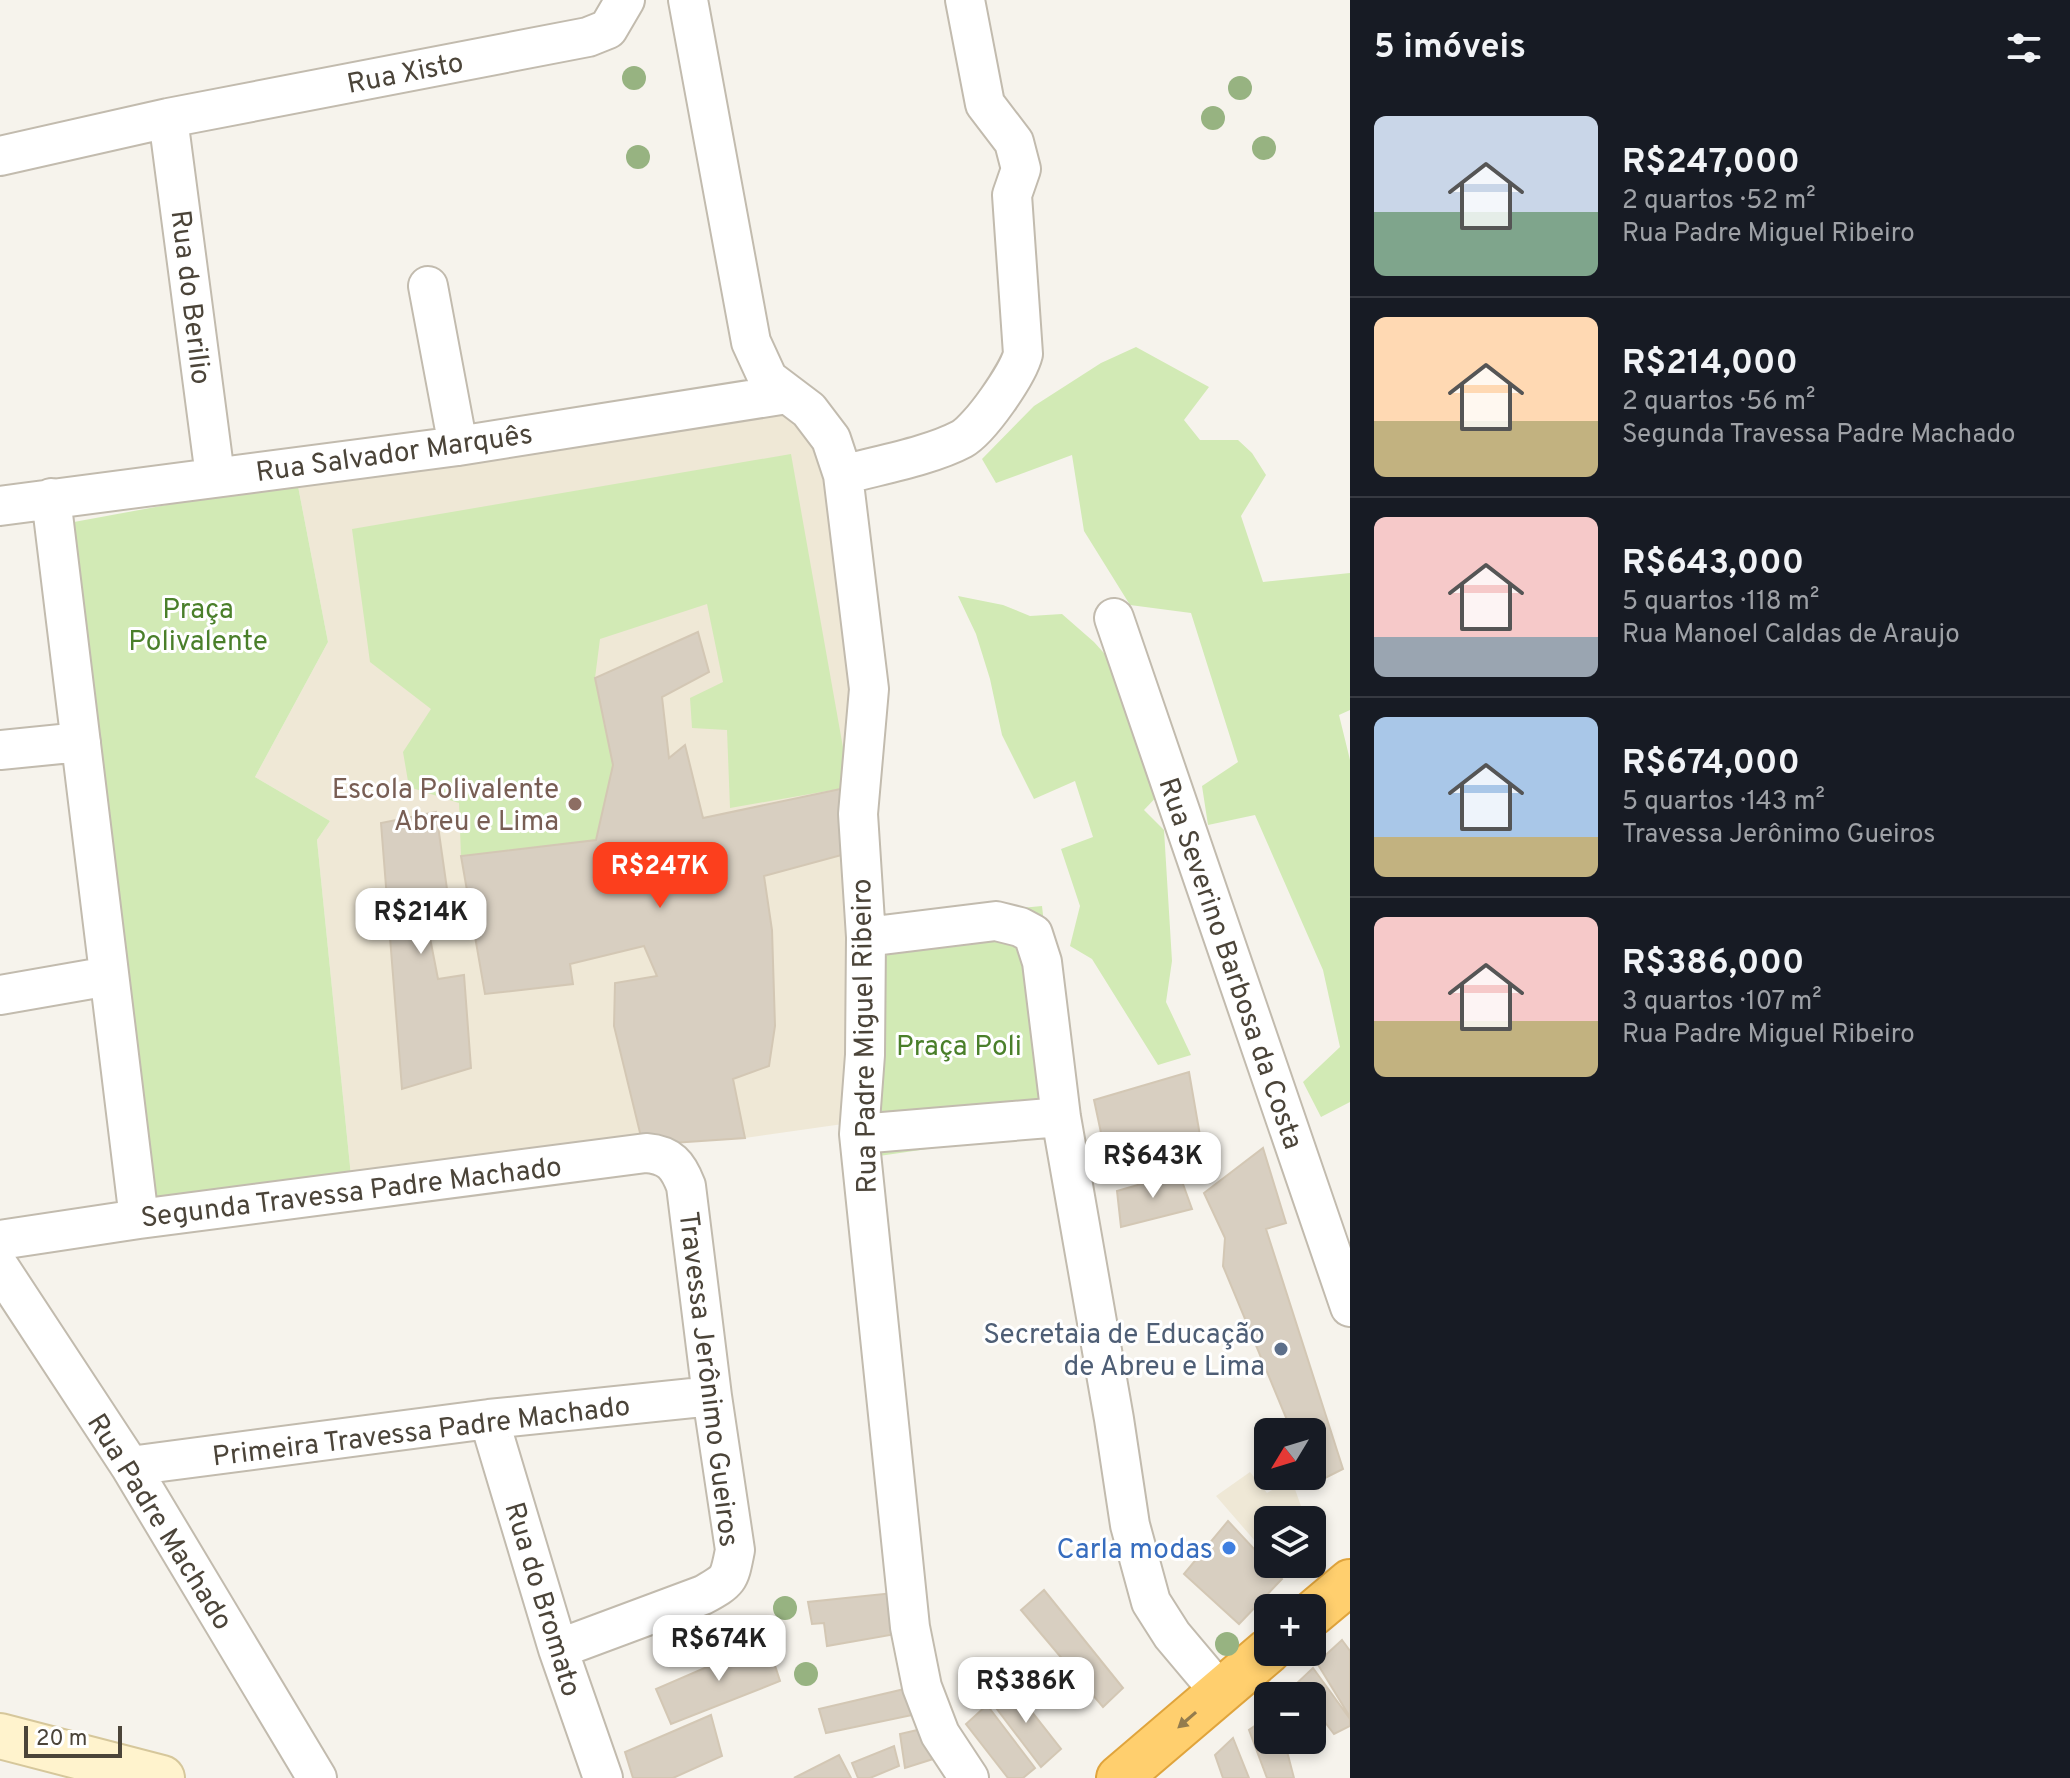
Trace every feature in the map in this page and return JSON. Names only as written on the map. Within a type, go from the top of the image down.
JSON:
[{"type":"highway","points":[[1326,1602],[1350,1582]]},
{"type":"highway","points":[[1119,1778],[1254,1663]]},
{"type":"street","name":"Rua Xisto","points":[[0,156],[168,118],[588,37],[608,29],[625,0]]},
{"type":"street","name":"Rua Padre Miguel Ribeiro","points":[[688,0],[751,342],[768,379],[809,410],[831,439],[843,475],[869,689],[858,814],[866,937],[865,1055],[859,1134],[910,1627],[922,1687],[935,1722],[969,1778]]},
{"type":"street","points":[[843,475],[921,454],[964,438],[1002,393],[1020,365],[1023,354],[1012,195],[1021,169],[1014,142],[985,104],[965,0]]},
{"type":"street","name":"Rua do Berilio","points":[[168,118],[215,476]]},
{"type":"street","points":[[428,286],[458,446]]},
{"type":"street","name":"Rua Salvador Marquês","points":[[0,506],[458,446],[787,394]]},
{"type":"street","points":[[51,498],[139,1219]]},
{"type":"street","name":"Rua Severino Barbosa da Costa","points":[[1114,618],[1350,1307]]},
{"type":"street","points":[[0,750],[81,742]]},
{"type":"street","points":[[866,937],[996,921],[1033,934],[1042,962],[1061,1117],[1130,1525],[1140,1567],[1151,1602],[1172,1635],[1220,1692]]},
{"type":"street","points":[[0,995],[109,976]]},
{"type":"street","points":[[859,1134],[1061,1117]]},
{"type":"street","name":"Segunda Travessa Padre Machado","points":[[0,1240],[646,1153],[669,1158],[679,1167],[686,1186]]},
{"type":"street","name":"Travessa Jerônimo Gueiros","points":[[558,1649],[703,1595],[731,1575],[735,1550],[686,1186]]},
{"type":"street","name":"Rua Padre Machado","points":[[0,1268],[130,1466],[317,1778]]},
{"type":"street","name":"Primeira Travessa Padre Machado","points":[[130,1466],[489,1419],[712,1396]]},
{"type":"street","name":"Rua do Bromato","points":[[489,1419],[558,1649],[603,1778]]},
{"type":"street","points":[[0,1736],[162,1778]]},
{"type":"shaded area","name":"Escola Polivalente Abreu e Lima","points":[[788,408],[821,444],[853,641],[864,1121],[745,1138],[643,1145],[351,1176],[317,840],[330,821],[255,777],[328,642],[297,481]]},
{"type":"shaded area","points":[[1250,1472],[1254,1477],[1254,1490],[1267,1493],[1272,1490],[1295,1490],[1301,1506],[1254,1506],[1254,1540],[1216,1496]]},
{"type":"green space","points":[[1136,347],[1209,387],[1184,420],[1200,440],[1238,440],[1252,453],[1266,475],[1241,516],[1263,582],[1350,573],[1350,710],[1339,715],[1350,760],[1350,1102],[1321,1117],[1303,1082],[1340,1047],[1323,970],[1255,815],[1208,825],[1202,786],[1238,762],[1191,613],[1130,605],[1084,531],[1072,455],[996,483],[982,459],[1034,406],[1101,363]]},
{"type":"green space","points":[[791,454],[850,787],[730,808],[727,730],[692,728],[690,698],[723,682],[707,604],[600,639],[595,678],[613,765],[596,840],[461,856],[459,803],[409,787],[403,752],[431,709],[370,662],[352,529]]},
{"type":"green space","name":"Praça Polivalente","points":[[297,481],[328,642],[255,777],[330,821],[317,840],[351,1176],[144,1210],[63,524]]},
{"type":"green space","points":[[958,596],[1003,605],[1030,616],[1062,614],[1094,642],[1121,672],[1163,790],[1144,810],[1164,830],[1172,961],[1166,1002],[1191,1055],[1158,1065],[1092,959],[1070,946],[1080,906],[1061,849],[1093,837],[1075,781],[1034,799],[1002,735],[976,634]]},
{"type":"green space","name":"Praça Poli","points":[[1042,906],[1067,1129],[865,1158],[857,923]]},
{"type":"building","points":[[698,632],[709,672],[662,697],[669,758],[685,745],[703,818],[850,787],[849,853],[764,876],[772,930],[775,1026],[769,1066],[733,1079],[745,1138],[643,1145],[614,1026],[615,983],[657,976],[644,946],[570,964],[573,984],[485,994],[461,856],[596,840],[613,765],[595,678]]},
{"type":"building","points":[[436,812],[448,896],[423,902],[438,979],[464,975],[471,1068],[402,1089],[381,823]]},
{"type":"building","points":[[1189,1072],[1203,1153],[1110,1175],[1094,1100]]},
{"type":"building","name":"Secretaia de Educação de Abreu e Lima","points":[[1263,1148],[1286,1223],[1266,1229],[1343,1469],[1326,1478],[1326,1418],[1286,1418],[1223,1266],[1225,1238],[1204,1193]]},
{"type":"building","points":[[1179,1173],[1192,1209],[1121,1227],[1117,1191]]},
{"type":"building","name":"Carla modas","points":[[1228,1521],[1254,1549],[1254,1578],[1282,1579],[1268,1594],[1254,1594],[1254,1608],[1239,1624],[1184,1574]]},
{"type":"building","points":[[1044,1590],[1123,1688],[1103,1707],[1021,1610]]},
{"type":"building","points":[[893,1593],[896,1634],[827,1646],[824,1623],[812,1624],[808,1602]]},
{"type":"building","points":[[1342,1640],[1350,1651],[1350,1717],[1319,1666],[1326,1666],[1326,1655]]},
{"type":"building","points":[[767,1641],[780,1681],[671,1724],[656,1689]]},
{"type":"building","points":[[1313,1668],[1323,1682],[1298,1682]]},
{"type":"building","points":[[1010,1684],[1061,1749],[1041,1767],[990,1700]]},
{"type":"building","points":[[1326,1686],[1350,1719],[1350,1726],[1334,1734],[1326,1723]]},
{"type":"building","points":[[913,1687],[917,1714],[826,1733],[819,1709]]},
{"type":"building","points":[[987,1705],[1035,1768],[1023,1778],[1008,1778],[966,1724]]},
{"type":"building","points":[[711,1715],[722,1756],[673,1778],[633,1778],[625,1752]]},
{"type":"building","points":[[1254,1727],[1254,1743],[1249,1730]]},
{"type":"building","points":[[922,1729],[933,1759],[905,1768],[900,1734]]},
{"type":"building","points":[[1233,1738],[1249,1778],[1223,1778],[1215,1755]]},
{"type":"building","points":[[894,1746],[899,1766],[870,1778],[858,1778],[852,1763]]},
{"type":"building","points":[[1258,1754],[1288,1754],[1294,1778],[1267,1778]]},
{"type":"building","points":[[839,1755],[851,1778],[794,1778]]},
{"type":"place","name":"Escola Polivalente Abreu e Lima","points":[[575,804]]},
{"type":"place","name":"Secretaia de Educação de Abreu e Lima","points":[[1281,1349]]},
{"type":"place","name":"Carla modas","points":[[1229,1548]]}]
